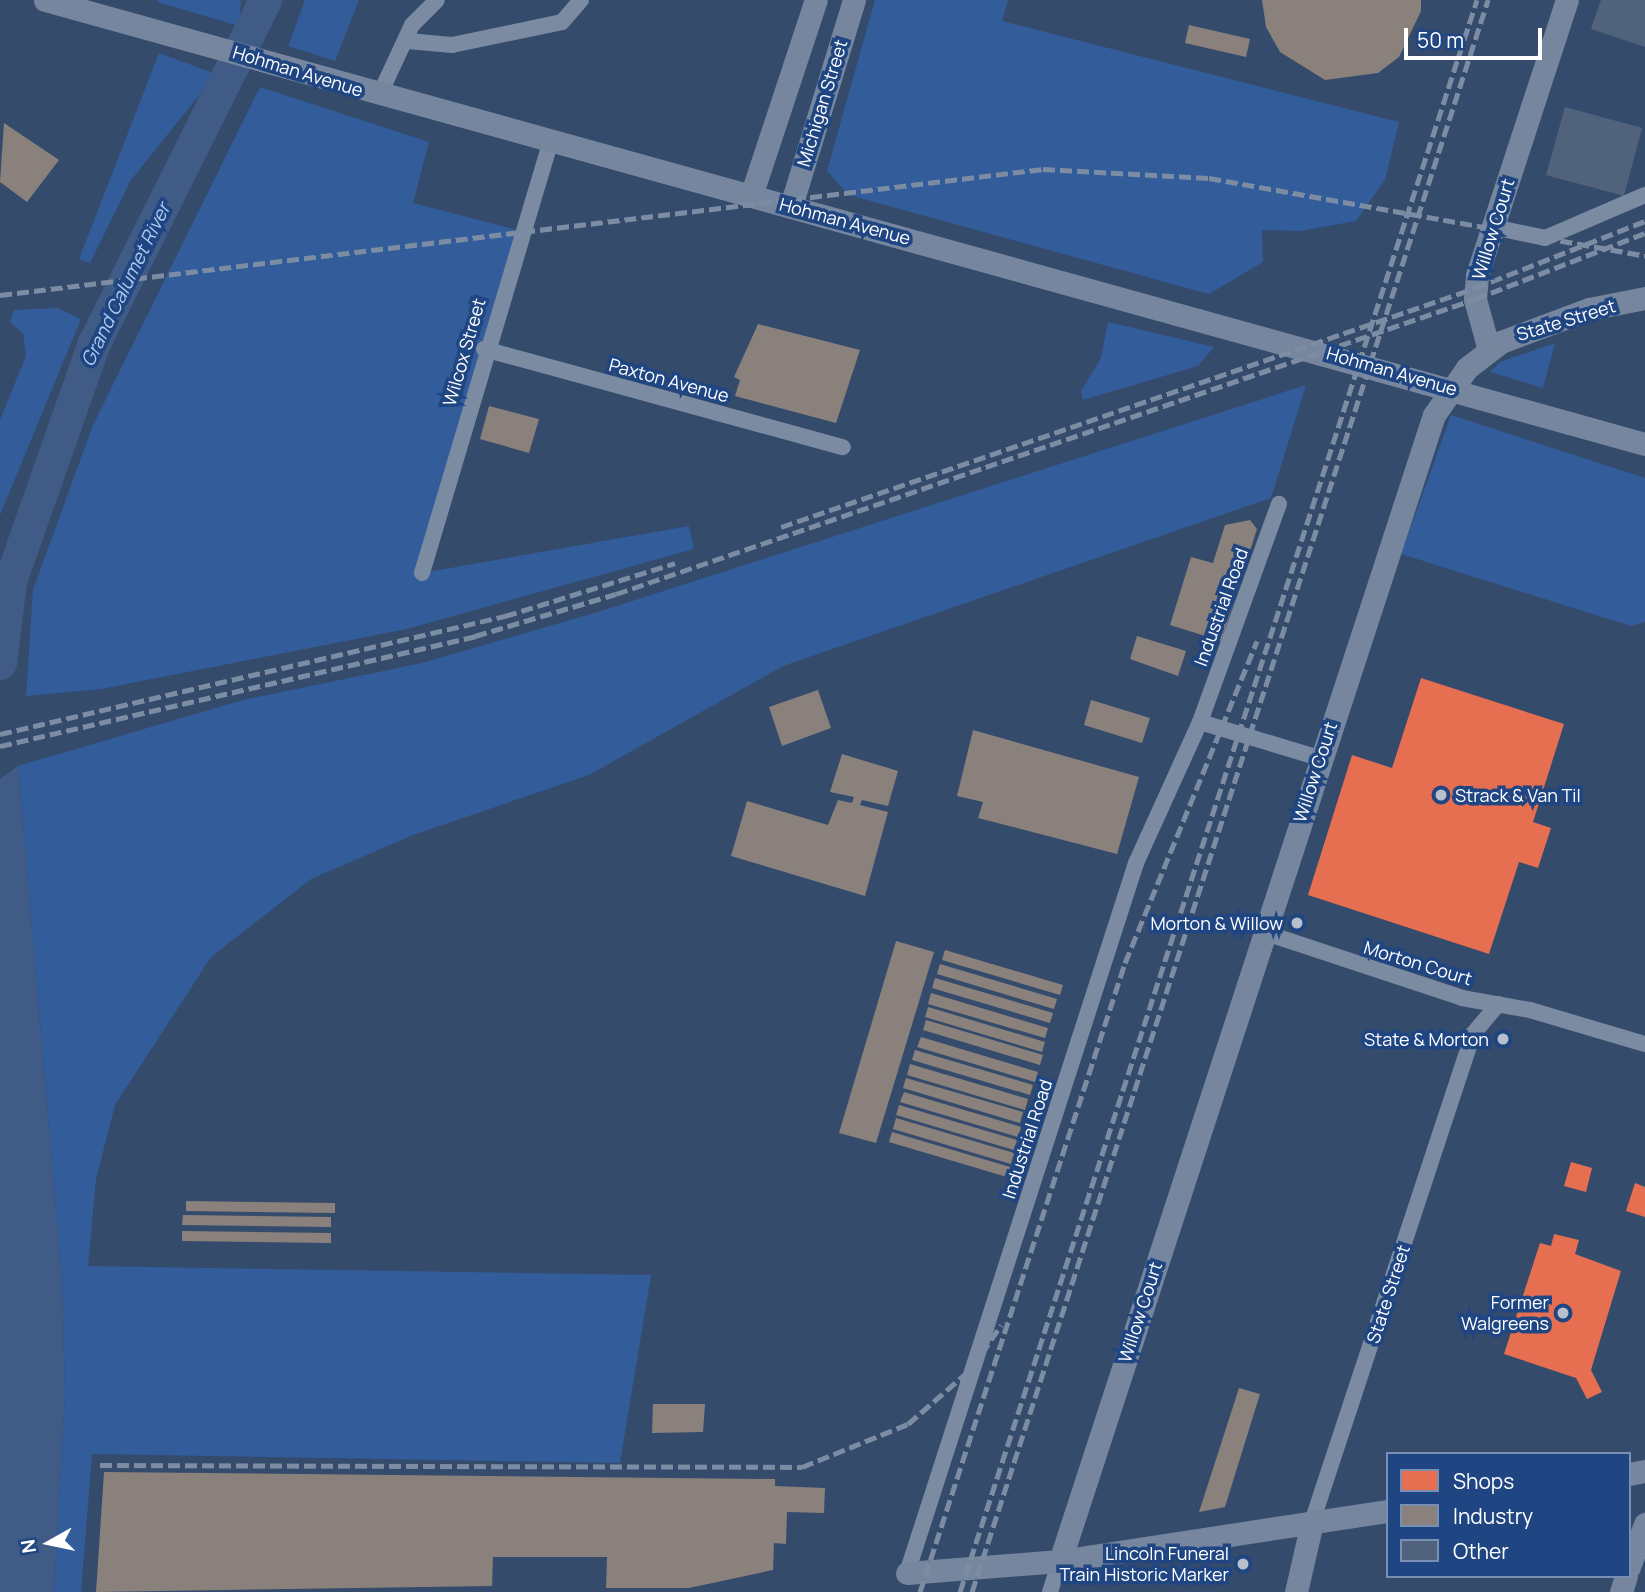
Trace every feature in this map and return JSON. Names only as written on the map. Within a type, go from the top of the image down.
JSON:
[{"type":"street","name":"Hohman Avenue","points":[[45,0],[194,40],[289,70],[550,144],[751,195],[1172,309],[1645,444]]},
{"type":"street","points":[[379,96],[408,41],[412,25],[437,0]]},
{"type":"street","points":[[408,41],[452,45],[562,22],[580,0]]},
{"type":"street","name":"Michigan Street","points":[[751,195],[816,0]]},
{"type":"street","name":"Michigan Street","points":[[791,206],[854,0]]},
{"type":"street","name":"Willow Court","points":[[1060,1561],[1263,932],[1434,415],[1462,374],[1489,349],[1475,288],[1567,0]]},
{"type":"street","name":"Wilcox Street","points":[[422,573],[484,349],[550,144]]},
{"type":"street","points":[[1493,227],[1545,238],[1645,195]]},
{"type":"street","name":"State Street","points":[[1489,349],[1589,309],[1645,298]]},
{"type":"street","name":"Paxton Avenue","points":[[484,349],[844,447]]},
{"type":"street","name":"Industrial Road","points":[[907,1573],[1136,863],[1200,722],[1279,504]]},
{"type":"street","points":[[1200,722],[1320,758]]},
{"type":"street","name":"Morton Court","points":[[1263,932],[1462,998],[1497,1004],[1645,1044]]},
{"type":"street","name":"State Street","points":[[1296,1592],[1312,1522],[1474,1034],[1497,1004]]},
{"type":"street","points":[[907,1573],[1060,1561],[1386,1511]]},
{"type":"street","points":[[1631,1562],[1645,1524]]},
{"type":"street","points":[[1050,1592],[1060,1561]]},
{"type":"shaded area","points":[[158,0],[241,0],[239,26],[157,2]]},
{"type":"shaded area","points":[[305,0],[359,0],[335,61],[288,46]]},
{"type":"shaded area","points":[[875,0],[1008,0],[1002,21],[1399,122],[1385,180],[1356,221],[1300,231],[1262,230],[1263,262],[1209,294],[849,195],[827,171]]},
{"type":"shaded area","points":[[159,53],[216,74],[131,180],[90,263],[79,259]]},
{"type":"shaded area","points":[[260,87],[429,142],[413,203],[522,231],[422,573],[689,526],[694,549],[407,629],[101,689],[26,696],[33,590],[93,425]]},
{"type":"shaded area","points":[[57,308],[81,319],[0,515],[0,420],[26,356],[23,334],[10,322],[14,310]]},
{"type":"shaded area","points":[[1108,322],[1214,347],[1198,366],[1083,400],[1081,391],[1101,358]]},
{"type":"shaded area","points":[[1555,343],[1543,388],[1490,372],[1500,362]]},
{"type":"shaded area","points":[[1306,385],[1271,498],[783,666],[589,775],[413,835],[311,879],[211,957],[115,1105],[96,1179],[88,1266],[651,1275],[620,1463],[92,1454],[81,1592],[54,1592],[65,1392],[62,1281],[18,766],[243,700],[422,663],[598,612]]},
{"type":"shaded area","points":[[1451,415],[1645,478],[1645,622],[1631,626],[1401,554]]},
{"type":"shaded area","points":[[18,766],[62,1281],[65,1392],[54,1592],[0,1592],[0,779]]},
{"type":"building: Shops","name":"Strack & Van Til","points":[[1421,678],[1564,724],[1533,822],[1551,828],[1538,868],[1519,862],[1489,954],[1308,895],[1352,755],[1392,768]]},
{"type":"building: Shops","points":[[1571,1162],[1592,1168],[1586,1192],[1564,1186]]},
{"type":"building: Shops","points":[[1635,1183],[1645,1187],[1645,1217],[1626,1211]]},
{"type":"building: Shops","name":"Former Walgreens","points":[[1554,1234],[1579,1240],[1575,1254],[1621,1271],[1591,1370],[1602,1392],[1587,1399],[1576,1378],[1504,1354],[1540,1243],[1551,1246]]},
{"type":"building: Industry","points":[[1262,0],[1421,0],[1421,11],[1399,57],[1378,73],[1325,80],[1280,52],[1266,27]]},
{"type":"building: Industry","points":[[1189,25],[1250,39],[1246,57],[1185,43]]},
{"type":"building: Industry","points":[[4,123],[59,160],[27,202],[0,182]]},
{"type":"building: Industry","points":[[758,324],[860,350],[836,423],[735,396],[740,380],[734,377]]},
{"type":"building: Industry","points":[[489,406],[539,419],[529,453],[480,439]]},
{"type":"building: Industry","points":[[1250,520],[1257,529],[1221,641],[1170,625],[1191,557],[1213,563],[1225,525]]},
{"type":"building: Industry","points":[[1137,636],[1186,651],[1178,676],[1130,659]]},
{"type":"building: Industry","points":[[818,690],[831,728],[782,746],[769,707]]},
{"type":"building: Industry","points":[[1091,700],[1150,718],[1142,743],[1084,725]]},
{"type":"building: Industry","points":[[973,730],[1139,777],[1117,854],[978,818],[983,802],[957,796]]},
{"type":"building: Industry","points":[[842,754],[898,771],[888,806],[862,800],[860,805],[888,812],[865,896],[731,856],[747,801],[828,825],[838,800],[852,803],[854,797],[830,792]]},
{"type":"building: Industry","points":[[896,941],[934,952],[876,1143],[839,1133]]},
{"type":"building: Industry","points":[[945,950],[1063,985],[1060,995],[942,960]]},
{"type":"building: Industry","points":[[940,964],[1057,999],[1054,1009],[937,974]]},
{"type":"building: Industry","points":[[935,978],[1053,1013],[1050,1023],[932,988]]},
{"type":"building: Industry","points":[[931,993],[1048,1028],[1045,1038],[928,1004]]},
{"type":"building: Industry","points":[[928,1007],[1045,1042],[1042,1052],[925,1017]]},
{"type":"building: Industry","points":[[926,1020],[1043,1055],[1040,1065],[923,1030]]},
{"type":"building: Industry","points":[[921,1037],[1038,1072],[1035,1082],[917,1047]]},
{"type":"building: Industry","points":[[915,1050],[1033,1085],[1030,1095],[912,1060]]},
{"type":"building: Industry","points":[[910,1064],[1028,1099],[1025,1110],[907,1075]]},
{"type":"building: Industry","points":[[906,1078],[1023,1112],[1020,1123],[903,1088]]},
{"type":"building: Industry","points":[[904,1092],[1021,1127],[1018,1137],[900,1102]]},
{"type":"building: Industry","points":[[899,1105],[1017,1140],[1014,1150],[896,1115]]},
{"type":"building: Industry","points":[[896,1118],[1014,1153],[1011,1164],[893,1129]]},
{"type":"building: Industry","points":[[892,1132],[1010,1167],[1007,1177],[889,1142]]},
{"type":"building: Industry","points":[[186,1201],[335,1203],[335,1213],[186,1211]]},
{"type":"building: Industry","points":[[183,1215],[331,1217],[331,1227],[182,1225]]},
{"type":"building: Industry","points":[[182,1231],[331,1233],[331,1243],[182,1241]]},
{"type":"building: Industry","points":[[1239,1388],[1260,1394],[1225,1507],[1199,1512]]},
{"type":"building: Industry","points":[[653,1404],[705,1404],[703,1432],[652,1433]]},
{"type":"building: Industry","points":[[104,1472],[775,1479],[775,1486],[825,1488],[824,1513],[787,1512],[786,1544],[774,1543],[773,1570],[689,1588],[606,1588],[607,1557],[493,1557],[492,1586],[96,1592]]},
{"type":"building: Other","points":[[1601,0],[1645,0],[1645,47],[1591,29]]},
{"type":"building: Other","points":[[1565,107],[1642,128],[1624,196],[1546,175]]},
{"type":"waterway","name":"Grand Calumet River","points":[[0,663],[10,581],[94,343],[265,0]]},
{"type":"railway","points":[[960,1592],[1477,0]]},
{"type":"railway","points":[[972,1592],[1488,0]]},
{"type":"railway","points":[[0,295],[1043,169],[1209,178],[1645,256]]},
{"type":"railway","points":[[781,527],[1475,288],[1645,221]]},
{"type":"railway","points":[[0,746],[475,636],[616,594],[1475,299],[1645,233]]},
{"type":"railway","points":[[0,734],[505,616],[675,563]]},
{"type":"railway","points":[[920,1592],[1125,963],[1257,641]]},
{"type":"railway","points":[[100,1465],[802,1467],[908,1424],[972,1368],[1001,1325]]},
{"type":"place","name":"Strack & Van Til","points":[[1441,795]]},
{"type":"place","name":"Morton & Willow","points":[[1297,923]]},
{"type":"place","name":"State & Morton","points":[[1503,1039]]},
{"type":"place","name":"Former Walgreens","points":[[1563,1313]]},
{"type":"place","name":"Lincoln Funeral Train Historic Marker","points":[[1243,1564]]}]
